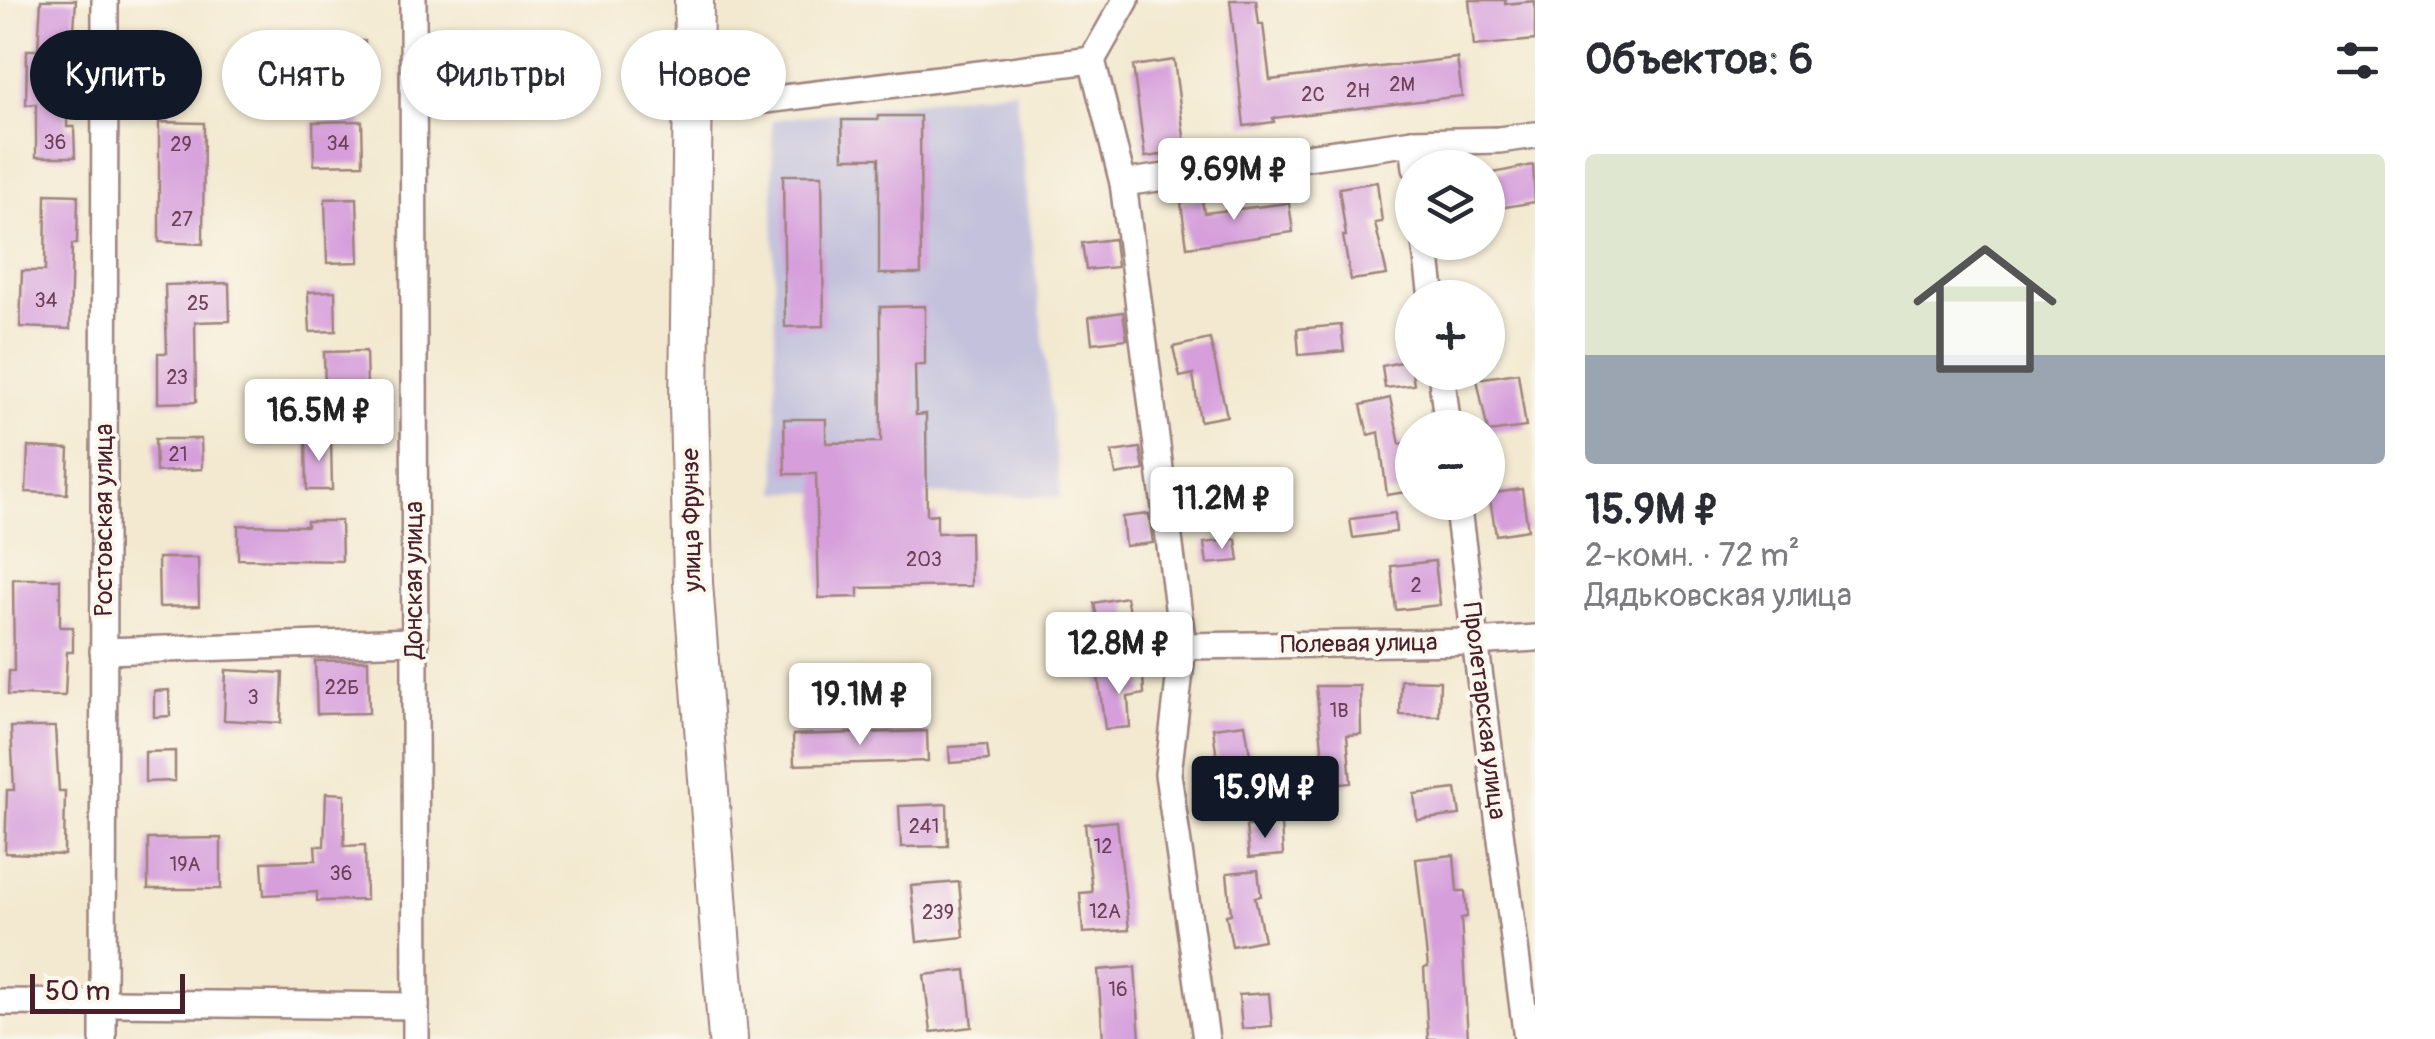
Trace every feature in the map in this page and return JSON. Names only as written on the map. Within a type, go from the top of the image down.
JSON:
[{"type":"main road","name":"улица Фрунзе","points":[[694,0],[694,30]]},
{"type":"main road","name":"улица Фрунзе","points":[[694,120],[689,403],[693,583],[728,1039]]},
{"type":"street","name":"Ростовская улица","points":[[103,1039],[105,0]]},
{"type":"street","name":"Донская улица","points":[[413,0],[416,1039]]},
{"type":"street","points":[[1126,0],[1092,60],[1124,183],[1182,646],[1168,774],[1206,1039]]},
{"type":"street","points":[[786,98],[1092,60]]},
{"type":"street","points":[[1442,150],[1535,135]]},
{"type":"street","points":[[1124,183],[1395,157]]},
{"type":"street","name":"Пролетарская улица","points":[[1459,520],[1527,1039]]},
{"type":"street","name":"Полевая улица","points":[[1182,646],[1535,638]]},
{"type":"street","points":[[103,651],[414,641]]},
{"type":"street","points":[[0,1002],[416,1006]]},
{"type":"shaded area","points":[[1015,89],[1061,497],[777,492],[772,120]]},
{"type":"building","points":[[41,0],[76,0],[74,29],[39,30]]},
{"type":"building","points":[[1230,0],[1256,0],[1270,80],[1457,58],[1462,96],[1273,118],[1274,122],[1244,126]]},
{"type":"building","points":[[1469,0],[1505,0],[1505,4],[1535,1],[1535,40],[1474,46]]},
{"type":"building","points":[[27,50],[30,105],[26,105]]},
{"type":"building","points":[[1174,60],[1186,152],[1145,157],[1133,66]]},
{"type":"building","points":[[878,116],[920,116],[921,274],[879,274],[879,158],[843,158],[842,120],[878,120]]},
{"type":"building","points":[[36,120],[67,120],[67,127],[74,127],[75,157],[36,157]]},
{"type":"building","points":[[362,121],[363,164],[314,165],[313,122]]},
{"type":"building","points":[[159,122],[204,123],[203,244],[159,242]]},
{"type":"building","points":[[1533,165],[1535,202],[1505,207],[1505,171]]},
{"type":"building","points":[[783,175],[822,175],[824,326],[785,327]]},
{"type":"building","points":[[1377,182],[1382,222],[1375,223],[1387,275],[1351,280],[1339,188]]},
{"type":"building","points":[[46,194],[78,195],[77,244],[72,244],[70,329],[20,327],[22,271],[45,271]]},
{"type":"building","points":[[357,198],[359,262],[327,263],[325,199]]},
{"type":"building","points":[[1202,199],[1204,213],[1289,203],[1293,232],[1187,247],[1181,202]]},
{"type":"building","points":[[1114,239],[1117,267],[1086,270],[1082,243]]},
{"type":"building","points":[[229,283],[230,321],[195,322],[196,402],[158,403],[158,353],[167,353],[165,285]]},
{"type":"building","points":[[335,291],[336,331],[310,332],[308,292]]},
{"type":"building","points":[[925,306],[925,365],[915,365],[916,415],[926,414],[927,515],[937,514],[937,533],[970,532],[971,586],[858,588],[858,597],[819,598],[816,474],[785,474],[784,419],[826,419],[826,443],[881,442],[880,307]]},
{"type":"building","points":[[1123,312],[1127,339],[1092,343],[1089,317]]},
{"type":"building","points":[[1341,325],[1344,351],[1299,355],[1297,329]]},
{"type":"building","points":[[1210,339],[1227,416],[1200,421],[1193,374],[1180,377],[1173,347]]},
{"type":"building","points":[[366,351],[367,388],[325,389],[324,352]]},
{"type":"building","points":[[1395,363],[1395,387],[1385,388],[1382,366]]},
{"type":"building","points":[[1518,373],[1526,427],[1505,430],[1505,410],[1483,410],[1479,390],[1505,390],[1505,375]]},
{"type":"building","points":[[1390,398],[1395,421],[1395,494],[1387,495],[1379,432],[1368,435],[1361,405]]},
{"type":"building","points":[[331,438],[332,490],[307,490],[306,439]]},
{"type":"building","points":[[155,439],[201,439],[202,469],[156,472]]},
{"type":"building","points":[[28,447],[69,449],[67,494],[26,492]]},
{"type":"building","points":[[1140,448],[1144,470],[1116,475],[1112,452]]},
{"type":"building","points":[[1522,489],[1528,530],[1496,535],[1493,520],[1505,520],[1505,492]]},
{"type":"building","points":[[1395,513],[1396,532],[1353,538],[1350,519]]},
{"type":"building","points":[[1149,514],[1153,543],[1125,546],[1122,517]]},
{"type":"building","points":[[307,521],[341,521],[342,561],[238,559],[238,525],[307,526]]},
{"type":"building","points":[[1236,539],[1239,561],[1207,564],[1204,543]]},
{"type":"building","points":[[158,558],[198,558],[199,606],[159,607]]},
{"type":"building","points":[[1435,561],[1440,605],[1396,610],[1391,566]]},
{"type":"building","points":[[13,579],[60,579],[60,627],[73,627],[73,652],[67,652],[65,696],[8,695],[9,671],[14,671]]},
{"type":"building","points":[[1126,597],[1132,626],[1100,633],[1094,603]]},
{"type":"building","points":[[368,660],[369,713],[317,714],[315,661]]},
{"type":"building","points":[[226,670],[283,673],[281,723],[224,720]]},
{"type":"building","points":[[1143,671],[1144,694],[1128,697],[1130,727],[1105,729],[1098,676]]},
{"type":"building","points":[[1401,680],[1440,681],[1439,716],[1400,715]]},
{"type":"building","points":[[1316,686],[1360,686],[1361,734],[1347,735],[1351,783],[1310,787],[1307,759],[1323,758]]},
{"type":"building","points":[[169,690],[170,716],[154,717],[154,691]]},
{"type":"building","points":[[1245,724],[1255,785],[1213,788],[1211,760],[1217,760],[1213,728]]},
{"type":"building","points":[[11,727],[55,727],[59,791],[65,791],[64,855],[5,853],[7,790],[14,790]]},
{"type":"building","points":[[927,731],[928,761],[794,765],[793,735]]},
{"type":"building","points":[[987,745],[989,760],[950,763],[949,747]]},
{"type":"building","points":[[175,751],[175,781],[145,782],[145,752]]},
{"type":"building","points":[[1456,789],[1460,815],[1417,820],[1414,794]]},
{"type":"building","points":[[326,793],[345,794],[344,846],[365,845],[366,900],[317,901],[317,892],[264,895],[262,862],[316,860],[315,846],[324,846]]},
{"type":"building","points":[[947,804],[948,846],[901,847],[899,806]]},
{"type":"building","points":[[1117,821],[1129,930],[1083,933],[1080,893],[1092,892],[1085,824]]},
{"type":"building","points":[[1281,824],[1283,855],[1249,858],[1246,826]]},
{"type":"building","points":[[221,838],[221,889],[148,889],[148,839]]},
{"type":"building","points":[[1454,855],[1457,891],[1465,891],[1467,917],[1461,918],[1468,1039],[1428,1039],[1424,968],[1428,967],[1416,859]]},
{"type":"building","points":[[1258,870],[1261,896],[1255,897],[1264,940],[1232,946],[1226,915],[1231,914],[1227,873]]},
{"type":"building","points":[[959,882],[964,937],[917,942],[911,886]]},
{"type":"building","points":[[1135,967],[1140,1039],[1103,1039],[1098,970]]},
{"type":"building","points":[[966,970],[972,1027],[931,1032],[924,975]]},
{"type":"building","points":[[1269,993],[1272,1026],[1242,1029],[1239,995]]}]
